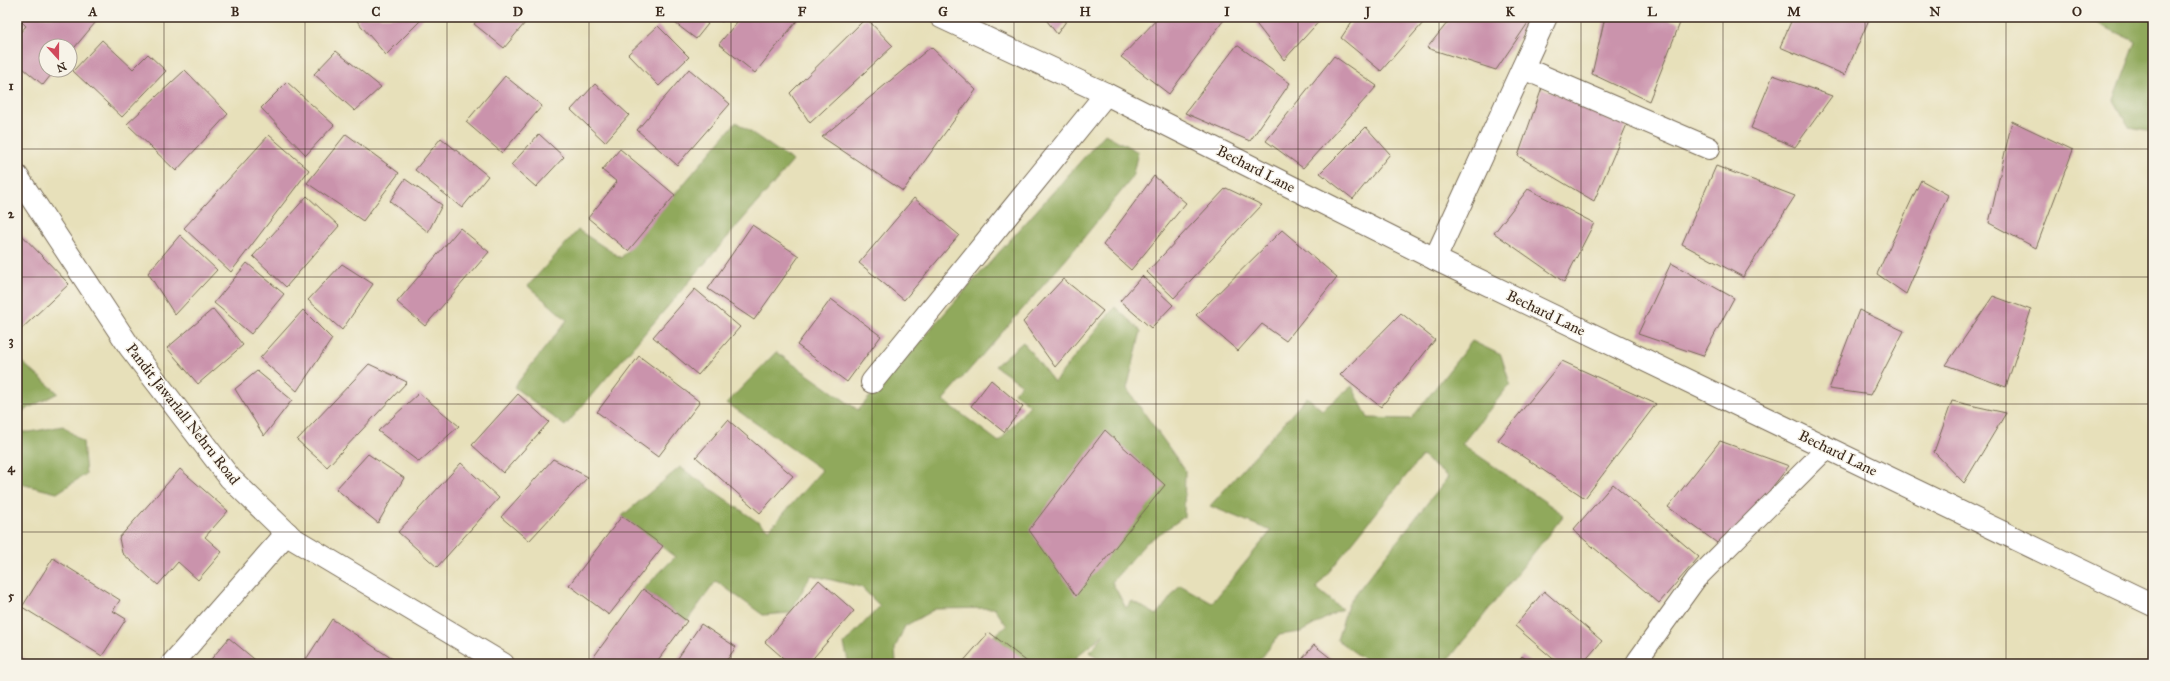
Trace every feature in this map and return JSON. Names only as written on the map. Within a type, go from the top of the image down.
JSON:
[{"type":"street","name":"Bechard Lane","points":[[941,17],[1106,94],[1435,259],[2153,605]]},
{"type":"street","points":[[1435,259],[1546,17]]},
{"type":"street","points":[[1523,68],[1709,148]]},
{"type":"street","points":[[872,382],[1106,94]]},
{"type":"street","name":"Pandit Jawarlall Nehru Road","points":[[17,176],[129,346],[230,478],[286,533],[503,664]]},
{"type":"street","points":[[172,664],[286,533]]},
{"type":"lane","points":[[1637,661],[1696,579],[1827,448]]},
{"type":"green space","points":[[2084,17],[2153,17],[2153,131],[2129,127],[2114,100],[2136,42]]},
{"type":"green space","points":[[736,122],[793,161],[565,426],[514,387],[567,320],[528,286],[578,230],[621,258]]},
{"type":"green space","points":[[1105,134],[1138,152],[1132,178],[1069,256],[943,400],[999,442],[1030,405],[1014,393],[1021,384],[995,366],[1023,342],[1054,382],[1115,307],[1141,331],[1127,389],[1185,470],[1184,517],[1146,543],[1112,582],[1126,608],[1132,601],[1157,615],[1180,585],[1212,603],[1271,531],[1210,506],[1307,397],[1322,410],[1352,386],[1368,418],[1411,419],[1472,341],[1501,355],[1510,384],[1462,444],[1564,515],[1445,664],[1371,664],[1337,640],[1349,602],[1448,477],[1422,456],[1316,588],[1342,609],[1301,632],[1279,635],[1257,664],[1105,664],[1090,652],[1104,634],[1077,656],[1076,664],[978,664],[972,652],[1007,626],[994,608],[935,609],[905,626],[895,648],[896,664],[849,664],[844,644],[880,606],[861,587],[811,575],[790,613],[763,615],[716,581],[687,621],[643,589],[675,557],[622,516],[680,467],[769,530],[822,470],[727,403],[776,352],[858,410]]},
{"type":"green space","points":[[17,358],[58,393],[19,413],[17,411]]},
{"type":"green space","points":[[63,426],[83,442],[86,474],[57,493],[17,483],[17,432],[30,432]]},
{"type":"building","points":[[17,17],[100,17],[78,43],[78,38],[38,38],[38,78],[49,78],[43,85],[17,63],[17,36],[26,26]]},
{"type":"building","points":[[360,17],[424,17],[386,55],[357,21]]},
{"type":"building","points":[[479,17],[530,17],[504,48],[474,24]]},
{"type":"building","points":[[667,17],[699,17],[708,24],[696,39]]},
{"type":"building","points":[[716,17],[725,17],[722,22]]},
{"type":"building","points":[[741,17],[800,17],[755,73],[719,44]]},
{"type":"building","points":[[1044,17],[1069,17],[1057,34]]},
{"type":"building","points":[[1159,17],[1226,17],[1169,94],[1121,57]]},
{"type":"building","points":[[1251,17],[1323,17],[1284,60]]},
{"type":"building","points":[[1355,17],[1412,17],[1423,23],[1381,71],[1341,38]]},
{"type":"building","points":[[1452,17],[1532,17],[1496,70],[1427,48]]},
{"type":"building","points":[[1605,17],[1662,17],[1680,23],[1649,101],[1592,74]]},
{"type":"building","points":[[1793,17],[1870,17],[1845,75],[1780,47]]},
{"type":"building","points":[[866,18],[893,46],[810,123],[790,93]]},
{"type":"building","points":[[658,26],[689,57],[659,86],[628,54]]},
{"type":"building","points":[[102,40],[133,69],[148,54],[166,71],[122,117],[78,76],[78,66]]},
{"type":"building","points":[[1237,45],[1290,83],[1250,141],[1185,113]]},
{"type":"building","points":[[931,47],[976,90],[903,191],[822,137]]},
{"type":"building","points":[[336,51],[381,87],[355,111],[314,74]]},
{"type":"building","points":[[1334,56],[1377,86],[1303,168],[1266,141]]},
{"type":"building","points":[[689,69],[730,104],[677,165],[637,130]]},
{"type":"building","points":[[185,70],[228,114],[176,171],[127,124]]},
{"type":"building","points":[[1773,75],[1832,96],[1795,147],[1751,128]]},
{"type":"building","points":[[505,76],[542,106],[502,153],[466,122]]},
{"type":"building","points":[[287,82],[334,125],[306,155],[261,108]]},
{"type":"building","points":[[595,84],[629,115],[605,142],[571,110]]},
{"type":"building","points":[[1542,88],[1628,122],[1594,201],[1518,156]]},
{"type":"building","points":[[2012,121],[2073,150],[2036,248],[1989,223]]},
{"type":"building","points":[[1366,127],[1390,154],[1353,199],[1320,173]]},
{"type":"building","points":[[346,134],[399,173],[363,221],[307,183]]},
{"type":"building","points":[[539,134],[564,157],[536,187],[511,165]]},
{"type":"building","points":[[269,135],[309,170],[231,272],[184,228]]},
{"type":"building","points":[[441,138],[488,176],[462,208],[415,170]]},
{"type":"building","points":[[620,149],[675,195],[628,251],[588,218],[617,182],[602,170]]},
{"type":"building","points":[[1716,166],[1795,196],[1743,277],[1682,244]]},
{"type":"building","points":[[1154,176],[1186,203],[1131,270],[1103,245]]},
{"type":"building","points":[[405,179],[442,205],[428,232],[390,201]]},
{"type":"building","points":[[1921,180],[1948,195],[1906,294],[1877,274]]},
{"type":"building","points":[[1226,188],[1262,205],[1174,298],[1147,272]]},
{"type":"building","points":[[1528,189],[1594,223],[1564,282],[1494,233]]},
{"type":"building","points":[[307,196],[339,226],[286,287],[253,256]]},
{"type":"building","points":[[914,198],[959,235],[904,300],[859,263]]},
{"type":"building","points":[[752,225],[799,256],[754,320],[708,289]]},
{"type":"building","points":[[460,228],[489,252],[425,326],[397,302]]},
{"type":"building","points":[[17,230],[69,284],[17,333]]},
{"type":"building","points":[[1282,230],[1337,277],[1286,341],[1262,324],[1238,351],[1196,315]]},
{"type":"building","points":[[180,235],[217,270],[175,315],[148,273]]},
{"type":"building","points":[[247,263],[284,294],[251,334],[214,303]]},
{"type":"building","points":[[1671,263],[1734,298],[1703,356],[1638,334]]},
{"type":"building","points":[[342,264],[373,284],[342,330],[308,300]]},
{"type":"building","points":[[1142,276],[1173,305],[1151,328],[1120,301]]},
{"type":"building","points":[[1063,279],[1103,311],[1055,367],[1023,322]]},
{"type":"building","points":[[695,289],[740,327],[698,375],[653,337]]},
{"type":"building","points":[[1993,296],[2031,310],[2006,387],[1946,365]]},
{"type":"building","points":[[831,299],[881,336],[847,382],[797,345]]},
{"type":"building","points":[[213,309],[243,345],[198,384],[167,348]]},
{"type":"building","points":[[303,310],[332,339],[297,391],[260,358]]},
{"type":"building","points":[[1859,310],[1904,331],[1871,395],[1829,389]]},
{"type":"building","points":[[1401,313],[1435,340],[1381,407],[1340,375]]},
{"type":"building","points":[[639,356],[700,402],[658,457],[597,412]]},
{"type":"building","points":[[1562,361],[1656,404],[1585,498],[1498,440]]},
{"type":"building","points":[[369,364],[407,382],[327,467],[297,440]]},
{"type":"building","points":[[257,371],[292,400],[264,436],[235,389]]},
{"type":"building","points":[[991,380],[1023,407],[1004,432],[971,406]]},
{"type":"building","points":[[419,393],[459,426],[419,462],[378,431]]},
{"type":"building","points":[[518,394],[549,422],[503,473],[472,445]]},
{"type":"building","points":[[1952,401],[2006,413],[1964,483],[1934,452]]},
{"type":"building","points":[[728,420],[793,476],[760,513],[696,457]]},
{"type":"building","points":[[1105,430],[1165,485],[1076,596],[1029,530]]},
{"type":"building","points":[[1720,441],[1789,466],[1724,548],[1668,507]]},
{"type":"building","points":[[368,454],[404,478],[378,523],[336,489]]},
{"type":"building","points":[[553,459],[588,477],[529,541],[501,517]]},
{"type":"building","points":[[461,463],[499,498],[437,567],[398,532]]},
{"type":"building","points":[[180,469],[228,511],[205,537],[222,552],[198,580],[178,562],[158,585],[122,553],[119,538]]},
{"type":"building","points":[[1613,484],[1699,557],[1659,603],[1573,530]]},
{"type":"building","points":[[622,516],[663,546],[609,615],[569,585]]},
{"type":"building","points":[[53,558],[120,600],[113,611],[126,619],[102,656],[22,607]]},
{"type":"building","points":[[819,580],[854,611],[808,664],[790,664],[765,642]]},
{"type":"building","points":[[643,589],[687,621],[655,664],[592,664],[590,662]]},
{"type":"building","points":[[1544,591],[1602,641],[1582,664],[1559,664],[1515,626]]},
{"type":"building","points":[[332,619],[400,664],[303,664]]},
{"type":"building","points":[[701,624],[736,647],[724,664],[674,664]]},
{"type":"building","points":[[989,632],[1030,664],[961,664]]},
{"type":"building","points":[[229,638],[260,664],[207,664]]},
{"type":"building","points":[[1314,645],[1338,664],[1298,664]]},
{"type":"building","points":[[17,654],[34,664],[17,664]]},
{"type":"building","points":[[1522,656],[1533,664],[1516,664]]}]
